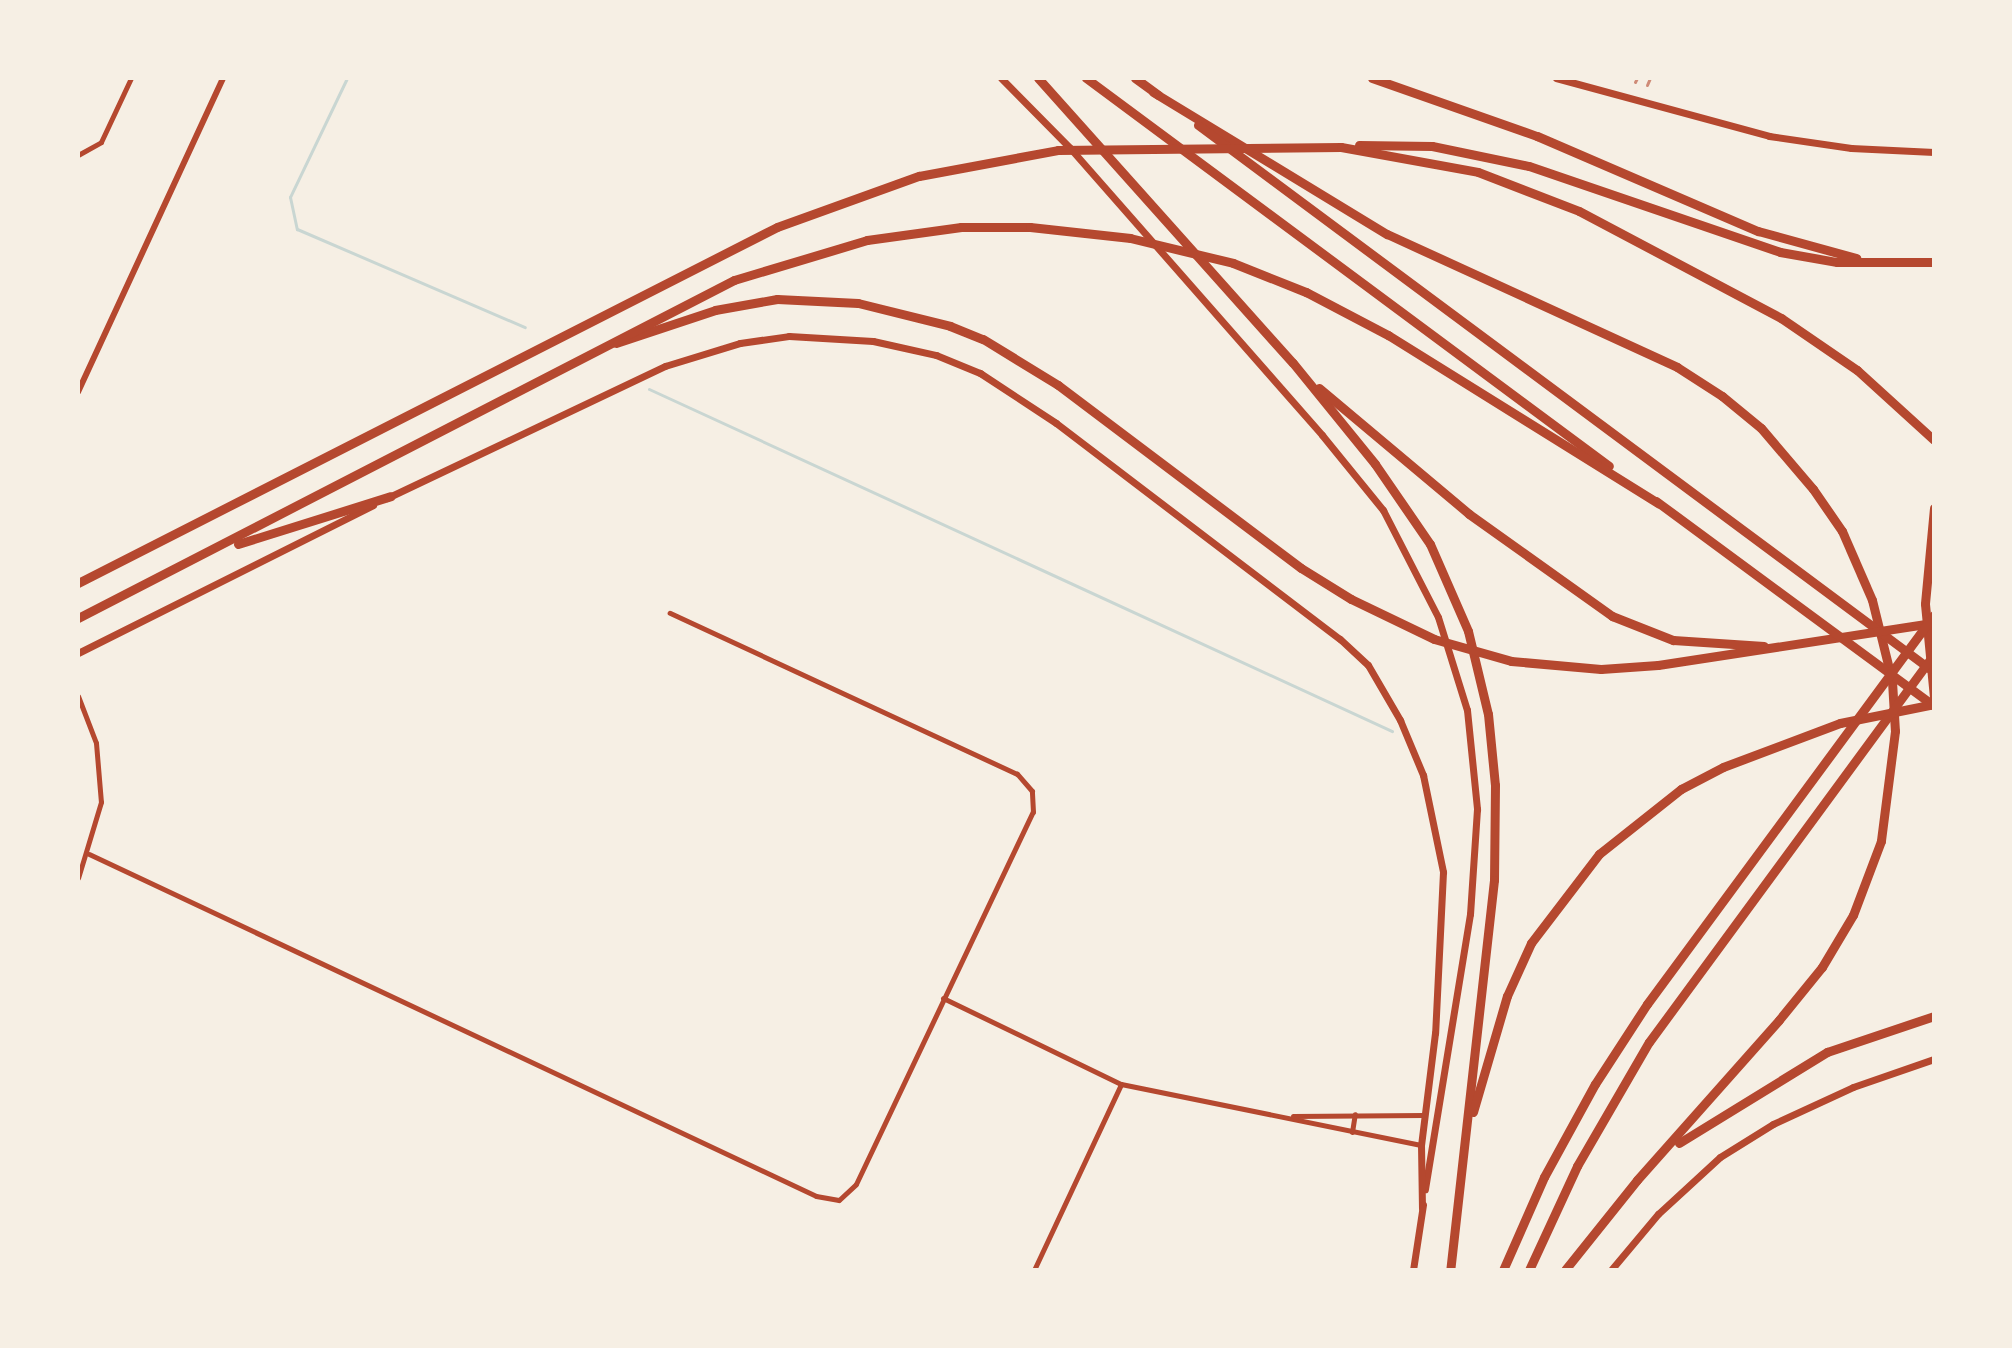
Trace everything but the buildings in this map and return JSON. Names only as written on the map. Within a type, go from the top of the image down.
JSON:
[{"type":"highway","points":[[1038,78],[1293,363],[1399,495],[1430,544],[1468,631],[1488,714],[1495,785],[1494,880],[1450,1270]]},
{"type":"highway","points":[[1086,78],[1934,705]]},
{"type":"highway","points":[[1135,78],[1934,672]]},
{"type":"highway","points":[[1372,78],[1448,101],[1785,240],[1854,257],[1919,263]]},
{"type":"highway","points":[[1153,92],[1400,241],[1677,367],[1745,414],[1784,452],[1842,531],[1868,588],[1892,681],[1895,731],[1888,806],[1869,879],[1822,967],[1669,1149],[1637,1180],[1565,1270]]},
{"type":"highway","points":[[78,583],[777,227],[919,176],[1009,157],[1142,146],[1390,148],[1529,166],[1780,252],[1837,262],[1934,262]]},
{"type":"highway","points":[[1390,148],[1521,186],[1643,244],[1826,347],[1934,440]]},
{"type":"highway","points":[[78,618],[216,551],[575,358],[713,289],[813,254],[918,231],[1030,227],[1184,249],[1283,282],[1388,335],[1659,504]]},
{"type":"highway","points":[[575,358],[702,314],[777,299],[858,303],[950,326],[983,339],[1058,385],[1301,568],[1396,622],[1459,648],[1540,665],[1628,668],[1934,623]]},
{"type":"highway","points":[[1293,363],[1469,514],[1612,616],[1673,640],[1769,648]]},
{"type":"highway","points":[[216,551],[391,496]]},
{"type":"highway","points":[[1934,508],[1925,604],[1934,697]]},
{"type":"highway","points":[[1503,1270],[1544,1177],[1603,1070],[1934,615]]},
{"type":"highway","points":[[1529,1270],[1577,1166],[1649,1042],[1934,654]]},
{"type":"highway","points":[[1467,1135],[1507,996],[1531,943],[1571,885],[1644,815],[1723,767],[1840,723],[1934,705]]},
{"type":"highway","points":[[1669,1149],[1827,1052],[1934,1016]]},
{"type":"main road","points":[[1001,78],[1080,159],[1383,510],[1438,617],[1467,710],[1475,770],[1470,914],[1413,1270]]},
{"type":"main road","points":[[1556,78],[1769,136],[1851,148],[1934,152]]},
{"type":"main road","points":[[78,653],[391,496],[665,366],[740,343],[789,336],[873,341],[936,355],[980,373],[1056,423],[1368,665],[1400,720],[1423,775],[1443,872],[1442,942],[1421,1145],[1422,1208]]},
{"type":"main road","points":[[1611,1270],[1658,1214],[1720,1157],[1773,1124],[1853,1087],[1934,1059]]},
{"type":"street","points":[[80,155],[101,142],[131,78]]},
{"type":"street","points":[[78,392],[223,78]]},
{"type":"street","points":[[89,854],[816,1196],[839,1200],[856,1184],[1033,812],[1032,791],[1017,774],[670,613]]},
{"type":"street","points":[[78,696],[96,743],[101,775],[101,802],[89,854],[78,878]]},
{"type":"street","points":[[943,998],[1121,1084],[1292,1116],[1352,1132],[1421,1145]]},
{"type":"street","points":[[1034,1270],[1121,1084]]},
{"type":"street","points":[[1352,1132],[1355,1114]]},
{"type":"street","points":[[1292,1116],[1424,1115]]},
{"type":"waterway","points":[[347,78],[290,197],[297,229],[525,327]]},
{"type":"waterway","points":[[649,389],[1392,731]]},
{"type":"railway","points":[[1635,82],[1637,78]]},
{"type":"railway","points":[[1647,85],[1650,78]]}]
